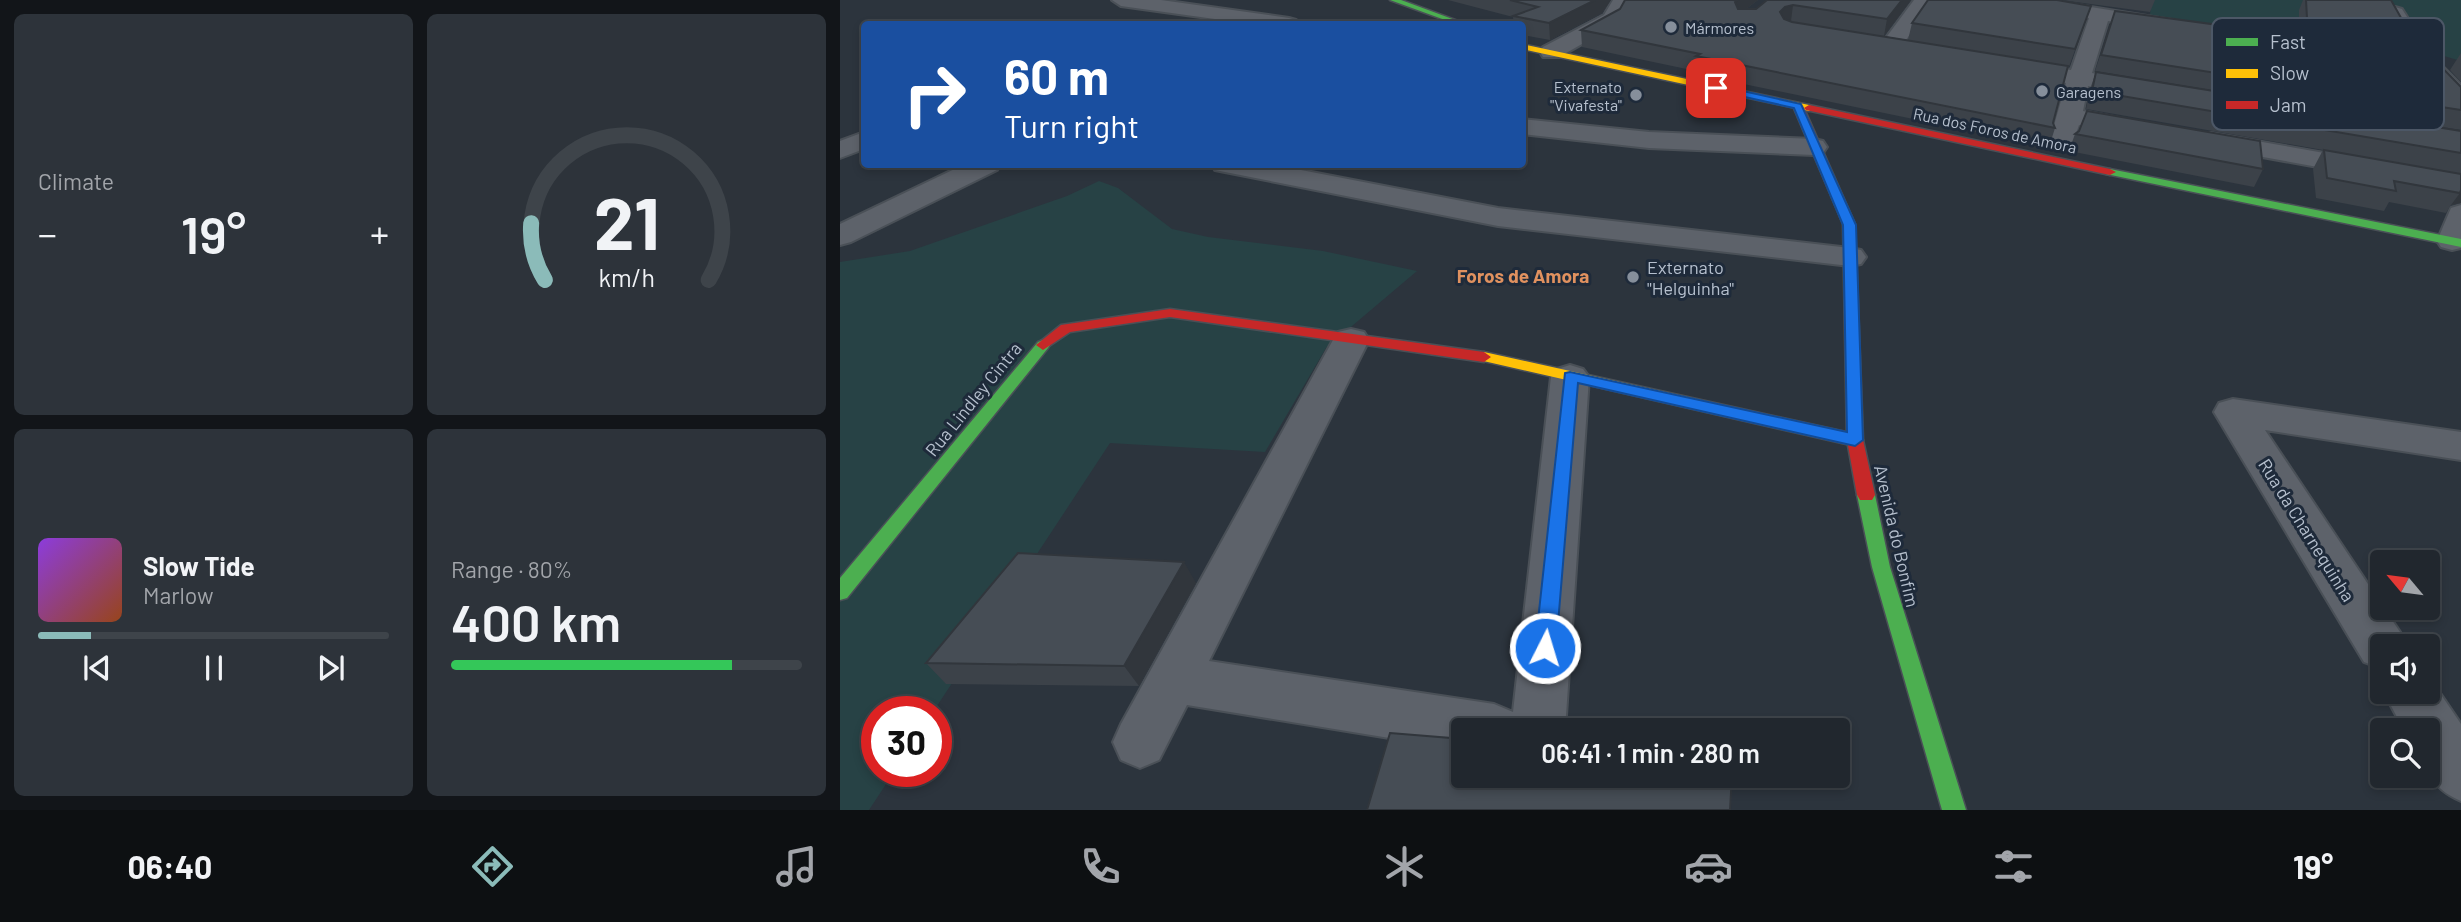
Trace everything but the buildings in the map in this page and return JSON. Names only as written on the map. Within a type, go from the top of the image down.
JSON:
[{"type":"street","points":[[1121,0],[1269,21]]},
{"type":"street","points":[[1198,21],[1245,0]]},
{"type":"street","points":[[1394,0],[1454,21]]},
{"type":"street","points":[[1551,52],[1612,19],[1622,0]]},
{"type":"street","points":[[1890,47],[1924,0]]},
{"type":"street","points":[[2009,0],[2182,27]]},
{"type":"street","points":[[2395,13],[2398,18]]},
{"type":"street","points":[[2062,143],[2079,78],[2100,15]]},
{"type":"street","points":[[1866,43],[1917,51]]},
{"type":"street","name":"Rua dos Foros de Amora","points":[[1526,47],[2070,164],[2458,233]]},
{"type":"street","points":[[1998,65],[2162,92]]},
{"type":"street","points":[[2444,81],[2461,99]]},
{"type":"street","name":"Avenida do Bonfim","points":[[1798,106],[1849,225],[1855,440],[1881,567],[1954,810]]},
{"type":"street","points":[[2069,116],[2163,133]]},
{"type":"street","points":[[1526,127],[1649,140],[1814,147]]},
{"type":"street","points":[[2190,138],[2461,185]]},
{"type":"street","points":[[840,150],[861,140]]},
{"type":"street","points":[[840,236],[979,168]]},
{"type":"street","points":[[1246,168],[1498,217],[1850,257]]},
{"type":"street","name":"Rua Lindley Cintra","points":[[840,592],[1037,351],[1066,328],[1170,313],[1351,340],[1461,352],[1855,440]]},
{"type":"street","points":[[1140,742],[1351,340]]},
{"type":"street","points":[[1539,718],[1570,377]]},
{"type":"street","name":"Rua da Charnequinha","points":[[2373,634],[2233,412],[2461,446]]},
{"type":"street","points":[[1173,679],[1451,723]]},
{"type":"street","points":[[2417,704],[2461,773]]},
{"type":"green space","points":[[2151,0],[2461,0],[2461,61],[2444,56],[2444,18],[2410,18],[2406,13],[2299,10],[2299,18],[2212,18],[2212,25],[2150,16]]},
{"type":"green space","points":[[1099,181],[1118,188],[1172,229],[1208,237],[1323,251],[1417,271],[1326,348],[1265,452],[1110,443],[944,696],[861,696],[861,787],[884,787],[869,810],[840,810],[840,262],[910,251],[1067,196]]},
{"type":"traffic: fast","points":[[1394,0],[1454,21]]},
{"type":"traffic: fast","points":[[2110,172],[2461,243]]},
{"type":"traffic: fast","points":[[840,592],[1043,345]]},
{"type":"traffic: fast","points":[[1866,495],[1881,567],[1954,810]]},
{"type":"traffic: slow","points":[[1526,47],[1809,108]]},
{"type":"traffic: slow","points":[[1484,357],[1855,440]]},
{"type":"traffic: jam","points":[[1798,106],[1849,224],[1855,440],[1866,495]]},
{"type":"traffic: jam","points":[[1809,108],[2110,172]]},
{"type":"traffic: jam","points":[[1043,345],[1066,328],[1170,313],[1484,357]]},
{"type":"place","name":"Mármores","points":[[1671,27]]},
{"type":"place","name":"Garagens","points":[[2042,91]]},
{"type":"place","name":"Externato \"Vivafesta\"","points":[[1636,95]]},
{"type":"place","name":"Externato \"Helguinha\"","points":[[1633,277]]},
{"type":"district","name":"Foros de Amora","points":[[1523,275]]},
{"type":"route","points":[[1545,648],[1570,377],[1855,440],[1849,225],[1798,106],[1716,88]]}]
